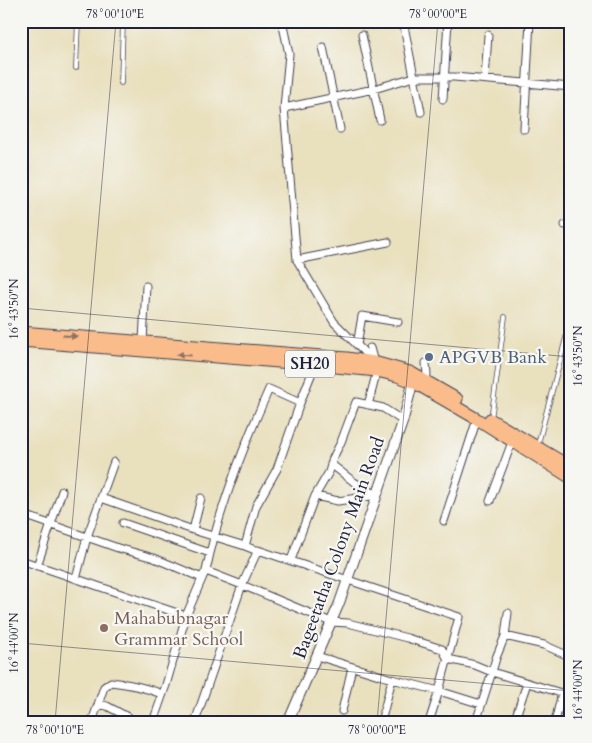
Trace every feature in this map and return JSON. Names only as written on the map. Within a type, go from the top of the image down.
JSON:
[{"type":"main road","name":"SH20","points":[[21,332],[347,358],[413,382],[477,419],[571,478]]},
{"type":"main road","name":"SH20","points":[[21,342],[375,367],[410,372],[571,467]]},
{"type":"street","points":[[282,21],[289,54],[284,108],[297,260],[334,322],[357,345],[375,367]]},
{"type":"street","points":[[403,21],[421,112]]},
{"type":"street","points":[[443,99],[448,21]]},
{"type":"street","points":[[524,129],[530,21]]},
{"type":"street","points":[[484,79],[488,34]]},
{"type":"street","points":[[362,35],[380,120]]},
{"type":"street","points":[[323,47],[340,129]]},
{"type":"street","points":[[284,108],[374,89],[414,77],[484,79],[570,87],[571,63]]},
{"type":"street","points":[[297,260],[388,242]]},
{"type":"street","points":[[143,341],[146,286]]},
{"type":"street","points":[[357,345],[362,316],[398,322]]},
{"type":"street","points":[[368,405],[375,367],[370,348]]},
{"type":"street","points":[[425,380],[426,363]]},
{"type":"street","points":[[245,546],[256,506],[277,469],[315,364]]},
{"type":"street","name":"Bageetatha Colony Main Road","points":[[288,722],[347,581],[403,421],[413,382]]},
{"type":"street","points":[[153,722],[186,616],[204,574],[213,536],[248,437],[269,388],[300,403]]},
{"type":"street","points":[[291,560],[315,496],[329,472],[356,402],[383,408],[403,421]]},
{"type":"street","points":[[444,521],[477,419]]},
{"type":"street","points":[[490,501],[512,442]]},
{"type":"street","points":[[76,579],[87,538],[114,462]]},
{"type":"street","points":[[331,464],[354,482],[377,495]]},
{"type":"street","points":[[37,566],[62,491]]},
{"type":"street","points":[[315,496],[338,501],[377,495]]},
{"type":"street","points":[[101,498],[192,530],[291,560],[347,581],[459,617],[429,722]]},
{"type":"street","points":[[192,530],[202,498]]},
{"type":"street","points":[[21,514],[87,538],[242,585],[331,622],[348,623],[407,638],[442,649],[448,659],[474,665],[571,696]]},
{"type":"street","points":[[123,523],[210,553]]},
{"type":"street","points":[[195,722],[242,585],[258,550]]},
{"type":"street","points":[[21,560],[186,616]]},
{"type":"street","points":[[476,722],[505,636],[508,613]]},
{"type":"street","points":[[505,636],[544,645],[571,657]]},
{"type":"street","points":[[317,656],[481,704]]},
{"type":"street","points":[[342,711],[352,667]]},
{"type":"street","points":[[381,722],[392,679]]},
{"type":"street","points":[[92,722],[104,687],[111,682],[127,683],[162,694]]},
{"type":"street","points":[[514,722],[526,683]]},
{"type":"street","points":[[555,722],[562,693]]},
{"type":"street","points":[[99,704],[107,706],[137,722]]},
{"type":"lane","points":[[76,68],[78,21]]},
{"type":"lane","points":[[121,82],[123,21]]},
{"type":"lane","points":[[491,419],[505,317]]},
{"type":"lane","points":[[537,447],[571,319]]},
{"type":"place","name":"APGVB Bank","points":[[429,357]]},
{"type":"place","name":"Mahabubnagar Grammar School","points":[[104,628]]}]
